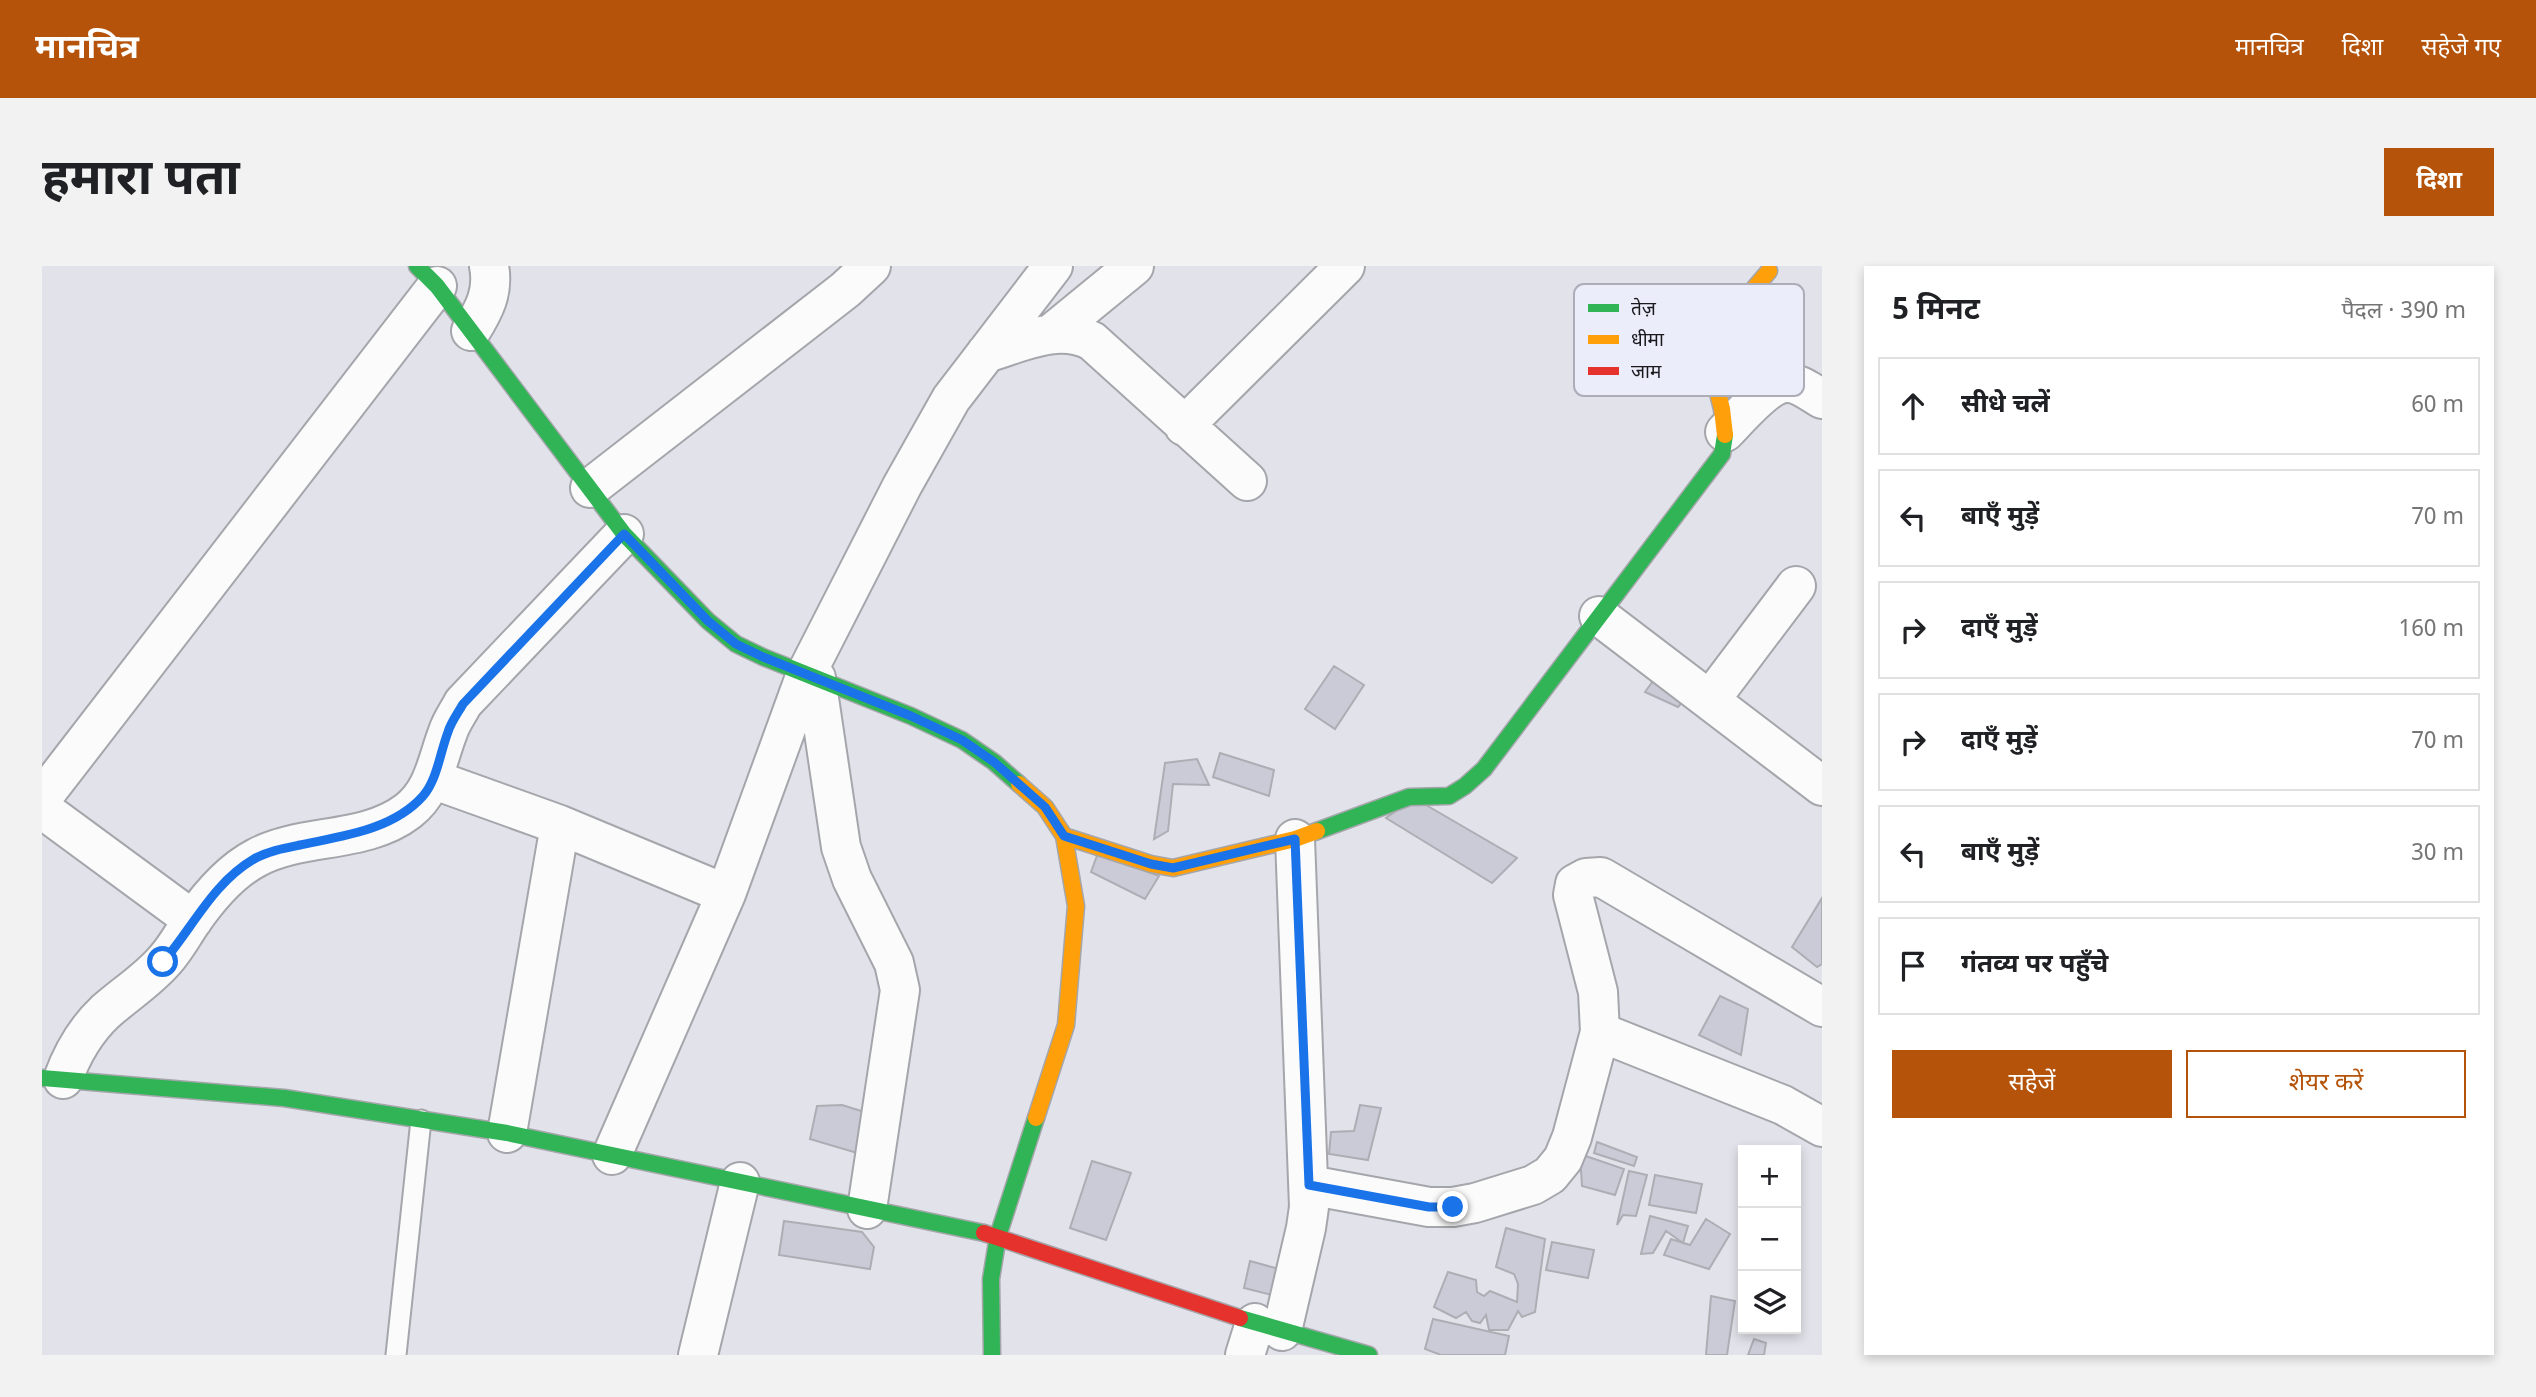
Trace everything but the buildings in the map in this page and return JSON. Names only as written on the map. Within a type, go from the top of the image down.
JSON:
[{"type":"street","points":[[471,331],[485,309],[490,293],[489,266]]},
{"type":"street","points":[[53,1078],[103,1014],[163,962],[178,945],[193,920],[235,872],[257,857],[279,849],[377,826],[407,812],[425,794],[448,730],[463,704],[609,514],[871,266]]},
{"type":"street","points":[[612,1155],[726,894],[811,676],[926,440],[951,399],[1053,266]]},
{"type":"street","points":[[1051,334],[1134,266]]},
{"type":"street","points":[[1184,426],[1345,266]]},
{"type":"street","points":[[1758,284],[1769,271]]},
{"type":"street","points":[[42,798],[427,276],[609,514],[708,621],[736,644],[911,716],[962,740],[994,762],[1045,807],[1064,836],[1076,906],[1066,1025],[998,1236],[991,1279],[992,1355]]},
{"type":"street","points":[[986,353],[1051,334],[1080,335],[1092,341],[1247,481]]},
{"type":"street","points":[[1804,389],[1822,399]]},
{"type":"street","points":[[1064,836],[1151,864],[1173,868],[1295,839],[1409,796],[1419,794],[1444,797],[1462,788],[1485,769],[1722,454],[1725,432],[1718,396]]},
{"type":"street","points":[[1725,432],[1763,396]]},
{"type":"street","points":[[1710,700],[1796,586]]},
{"type":"street","points":[[1600,617],[1822,786]]},
{"type":"street","points":[[811,676],[841,847],[852,879],[894,963],[900,990],[867,1209]]},
{"type":"street","points":[[432,779],[559,825],[726,894]]},
{"type":"street","points":[[42,809],[193,920]]},
{"type":"street","points":[[507,1133],[559,825]]},
{"type":"street","points":[[1261,1336],[1307,1228],[1309,1185],[1295,839]]},
{"type":"street","points":[[1309,1185],[1429,1207],[1453,1207],[1533,1185],[1550,1175],[1563,1158],[1572,1137],[1601,1032],[1598,992],[1573,895],[1575,884],[1586,878],[1601,877],[1822,1007]]},
{"type":"street","points":[[1601,1032],[1783,1105],[1822,1127]]},
{"type":"street","points":[[53,1078],[284,1098],[507,1133],[998,1236],[1261,1336],[1369,1355]]},
{"type":"street","points":[[698,1355],[740,1182]]},
{"type":"lane","points":[[396,1355],[421,1120]]},
{"type":"traffic: fast","points":[[417,266],[437,286],[624,534],[708,621],[736,644],[763,657],[911,716],[962,740],[994,762],[1019,784]]},
{"type":"traffic: fast","points":[[1317,831],[1409,797],[1449,796],[1484,769],[1722,454],[1725,435]]},
{"type":"traffic: fast","points":[[42,1078],[284,1098],[507,1133],[984,1233]]},
{"type":"traffic: fast","points":[[992,1355],[991,1279],[998,1236],[1036,1118]]},
{"type":"traffic: fast","points":[[1240,1318],[1369,1355]]},
{"type":"traffic: slow","points":[[1758,284],[1769,271]]},
{"type":"traffic: slow","points":[[1719,396],[1725,435]]},
{"type":"traffic: slow","points":[[1019,784],[1045,807],[1064,836],[1076,906],[1066,1025],[1036,1118]]},
{"type":"traffic: slow","points":[[1064,836],[1151,864],[1173,868],[1295,839],[1317,831]]},
{"type":"traffic: jam","points":[[984,1233],[1240,1318]]},
{"type":"route","points":[[163,962],[178,945],[193,920],[235,872],[257,857],[279,849],[377,826],[407,812],[425,794],[448,730],[463,704],[624,534],[708,621],[736,644],[911,716],[962,740],[994,762],[1045,807],[1064,836],[1151,864],[1173,868],[1295,839],[1309,1185],[1429,1207],[1453,1207]]}]
